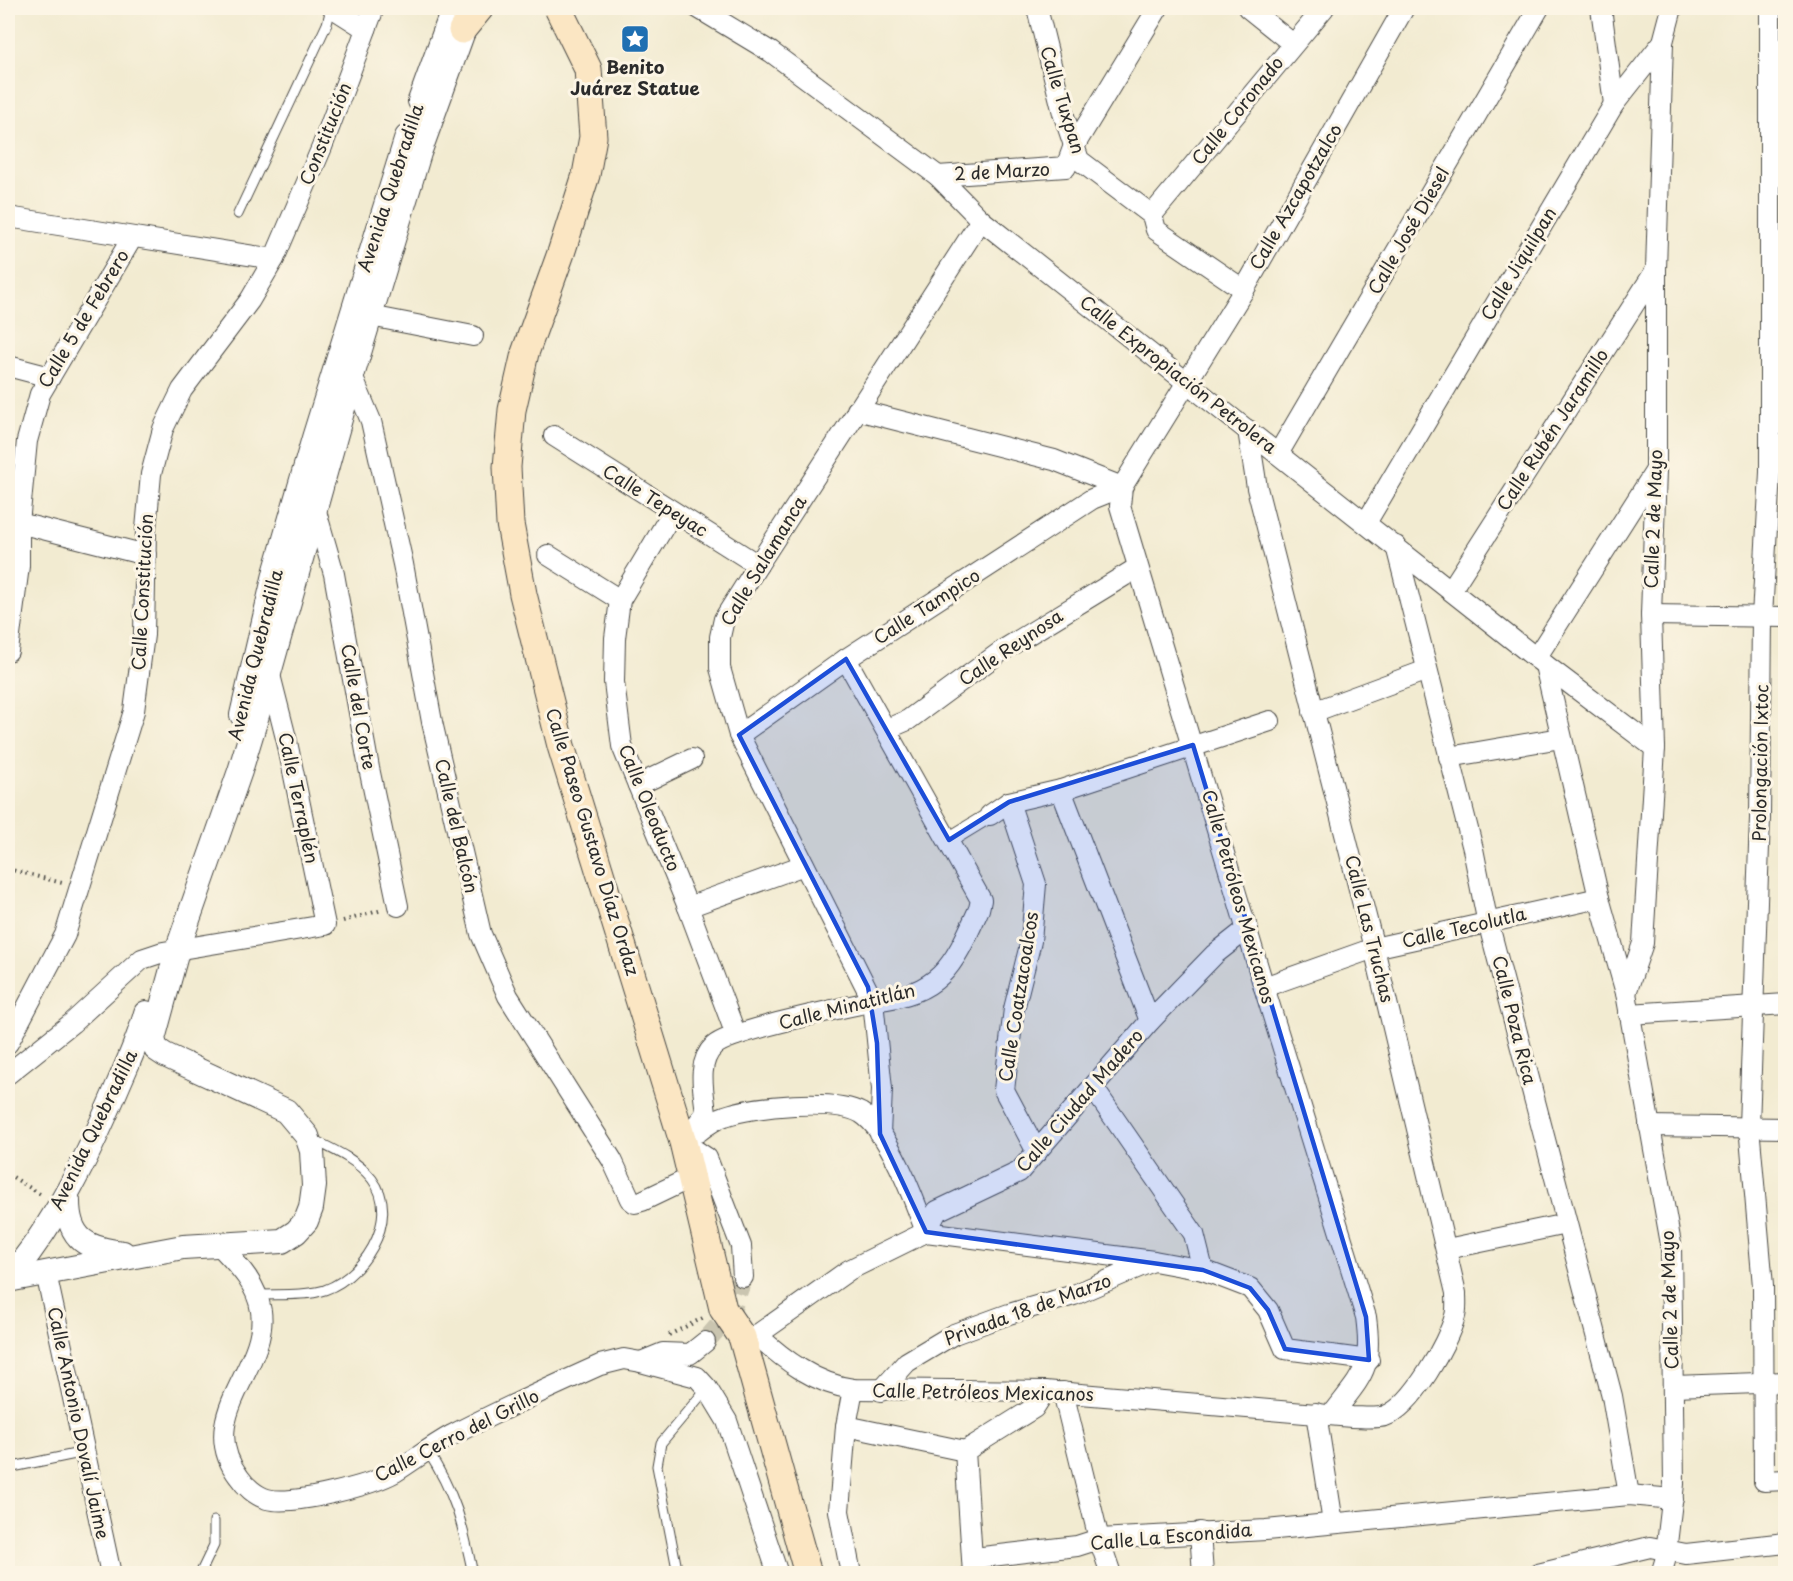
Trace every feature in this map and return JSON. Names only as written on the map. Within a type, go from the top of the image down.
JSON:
[{"type":"main road","points":[[462,15],[480,8]]},
{"type":"main road","points":[[544,8],[567,52],[576,80],[591,100]]},
{"type":"main road","name":"Calle Paseo Gustavo Díaz Ordaz","points":[[558,8],[588,69],[593,137],[586,175],[525,353],[512,410],[507,467],[510,524],[523,594],[561,746],[683,1142],[723,1309],[749,1336],[808,1574]]},
{"type":"street","points":[[332,8],[366,29]]},
{"type":"street","name":"Constitución","points":[[274,260],[322,147],[374,8]]},
{"type":"street","name":"Calle Expropiación Petrolera","points":[[699,8],[771,52],[938,176],[981,220],[1541,662],[1655,748]]},
{"type":"street","name":"Calle Tuxpan","points":[[1037,8],[1073,147],[1079,160],[1152,215],[1156,230],[1244,290]]},
{"type":"street","points":[[1073,147],[1158,8]]},
{"type":"street","points":[[1248,8],[1293,44]]},
{"type":"street","name":"Calle Coronado","points":[[1152,215],[1324,8]]},
{"type":"street","name":"Calle Azcapotzalco","points":[[1187,384],[1244,290],[1404,8]]},
{"type":"street","name":"Calle José Diesel","points":[[1278,454],[1539,8]]},
{"type":"street","points":[[1601,8],[1614,104]]},
{"type":"street","name":"Calle Jiquilpan","points":[[1366,523],[1614,104],[1663,42],[1672,8]]},
{"type":"street","name":"Prolongación Ixtoc","points":[[1770,8],[1770,472],[1762,617],[1760,818],[1749,1126],[1763,1286],[1764,1481],[1785,1480]]},
{"type":"street","name":"Avenida Quebradilla","points":[[307,1136],[286,1111],[165,1055],[154,1045],[155,1027],[170,952],[240,726],[276,570],[343,374],[361,314],[419,153],[462,15]]},
{"type":"street","name":"Calle 2 de Mayo","points":[[1626,993],[1643,943],[1655,748],[1651,615],[1656,470],[1656,270],[1663,42]]},
{"type":"street","name":"2 de Marzo","points":[[938,176],[1066,167],[1073,147]]},
{"type":"street","points":[[8,217],[274,260]]},
{"type":"street","name":"Calle Salamanca","points":[[880,1134],[882,1089],[873,1001],[739,735],[720,668],[720,637],[724,619],[981,220]]},
{"type":"street","name":"Calle 5 de Febrero","points":[[8,651],[19,566],[19,523],[27,441],[40,394],[132,238]]},
{"type":"street","name":"Calle Constitución","points":[[8,1043],[65,935],[78,888],[116,776],[134,711],[144,635],[151,474],[163,429],[182,390],[250,300],[274,260]]},
{"type":"street","name":"Calle Rubén Jaramillo","points":[[1451,590],[1656,270]]},
{"type":"street","points":[[361,314],[473,336]]},
{"type":"street","points":[[8,366],[50,377]]},
{"type":"street","name":"Avenida Quebradilla","points":[[8,1280],[63,1203],[138,1042],[240,771],[315,507],[343,374]]},
{"type":"street","name":"Calle del Balcón","points":[[343,374],[371,421],[403,564],[432,722],[481,934],[508,996],[612,1160],[630,1199],[635,1203],[642,1201],[690,1178]]},
{"type":"street","points":[[857,410],[1054,460],[1122,487],[1187,384]]},
{"type":"street","name":"Calle Las Truchas","points":[[1248,430],[1257,488],[1374,948],[1456,1293],[1455,1315],[1422,1383],[1393,1412]]},
{"type":"street","name":"Calle Tepeyac","points":[[554,436],[672,513],[758,565]]},
{"type":"street","points":[[1541,662],[1656,470]]},
{"type":"street","name":"Calle Petróleos Mexicanos","points":[[1122,487],[1120,506],[1137,568],[1366,1317],[1370,1348],[1369,1360]]},
{"type":"street","name":"Calle Tampico","points":[[739,735],[846,659],[1092,499],[1122,487]]},
{"type":"street","name":"Calle del Corte","points":[[315,507],[334,574],[369,768],[398,906]]},
{"type":"street","name":"Calle Oleoducto","points":[[672,513],[620,600],[615,638],[614,682],[622,746],[688,907],[736,1035]]},
{"type":"street","points":[[19,523],[146,555]]},
{"type":"street","name":"Calle Poza Rica","points":[[1396,546],[1489,922],[1636,1496]]},
{"type":"street","points":[[548,555],[620,600]]},
{"type":"street","name":"Calle Reynosa","points":[[887,729],[908,720],[1003,650],[1137,568]]},
{"type":"street","points":[[1651,615],[1785,617]]},
{"type":"street","name":"Calle Minatitlán","points":[[683,1142],[706,1113],[702,1078],[714,1046],[736,1035],[873,1001],[892,999],[930,985],[945,974],[979,909],[981,900],[846,659]]},
{"type":"street","name":"Calle 2 de Mayo","points":[[1541,662],[1599,898],[1626,993],[1671,1244],[1674,1386],[1673,1499],[1661,1574]]},
{"type":"street","points":[[1313,712],[1427,670]]},
{"type":"street","name":"Calle Terraplén","points":[[269,671],[325,925]]},
{"type":"street","points":[[949,840],[1009,802],[1060,790],[1270,721]]},
{"type":"street","points":[[1449,758],[1561,738]]},
{"type":"street","points":[[638,785],[692,759]]},
{"type":"street","points":[[1060,790],[1150,1021]]},
{"type":"street","name":"Calle Coatzacoalcos","points":[[1009,802],[1036,884],[1031,941],[1014,1009],[1004,1090],[1037,1152]]},
{"type":"street","points":[[688,907],[804,865]]},
{"type":"street","name":"Calle Tecolutla","points":[[1264,987],[1374,948],[1599,898]]},
{"type":"street","points":[[8,1074],[72,1023],[141,959],[325,925]]},
{"type":"street","name":"Calle Ciudad Madero","points":[[749,1336],[849,1270],[926,1232],[937,1211],[1012,1177],[1094,1089],[1150,1021],[1215,954],[1248,928]]},
{"type":"street","points":[[1629,1014],[1785,1005]]},
{"type":"street","points":[[1094,1089],[1194,1234],[1203,1270]]},
{"type":"street","points":[[743,1277],[741,1246],[707,1158],[683,1142],[714,1120],[728,1115],[789,1104],[837,1108],[861,1113],[880,1134],[901,1169],[926,1232],[1154,1261],[1203,1270],[1250,1288],[1268,1310],[1285,1349],[1369,1360],[1359,1380],[1324,1414],[1333,1523]]},
{"type":"street","points":[[1649,1126],[1785,1128]]},
{"type":"street","points":[[8,1280],[183,1247],[282,1241],[296,1232],[306,1221],[311,1208],[314,1186],[312,1151],[307,1136]]},
{"type":"street","points":[[63,1203],[68,1220],[84,1242],[101,1250],[136,1255]]},
{"type":"street","points":[[46,1273],[47,1255],[63,1203]]},
{"type":"street","points":[[1447,1249],[1566,1224]]},
{"type":"street","name":"Calle Cerro del Grillo","points":[[220,1246],[250,1280],[256,1295],[261,1326],[258,1345],[232,1394],[225,1432],[227,1459],[243,1483],[266,1499],[307,1498],[380,1479],[427,1450],[600,1365],[624,1359],[696,1377],[707,1388],[727,1421],[778,1574]]},
{"type":"street","name":"Privada 18 de Marzo","points":[[881,1391],[907,1362],[954,1334],[1009,1314],[1074,1295],[1154,1261]]},
{"type":"street","name":"Calle Antonio Dovalí Jaime","points":[[46,1273],[111,1574]]},
{"type":"street","name":"Calle Petróleos Mexicanos","points":[[749,1336],[782,1358],[835,1386],[853,1389],[1054,1391],[1324,1414],[1383,1416],[1393,1412]]},
{"type":"street","points":[[641,1362],[663,1353],[690,1354],[705,1342]]},
{"type":"street","points":[[1674,1386],[1785,1382]]},
{"type":"street","points":[[851,1574],[839,1511],[846,1426],[853,1389]]},
{"type":"street","points":[[846,1426],[966,1451],[1034,1408],[1054,1391],[1111,1574]]},
{"type":"street","points":[[966,1451],[974,1566]]},
{"type":"street","name":"Calle La Escondida","points":[[974,1566],[1099,1539],[1333,1523],[1636,1496],[1673,1499]]},
{"type":"street","points":[[1200,1532],[1203,1574]]},
{"type":"street","points":[[1538,1574],[1650,1547],[1686,1554],[1785,1543]]},
{"type":"lane","points":[[238,214],[327,24],[332,8]]},
{"type":"lane","points":[[256,1295],[318,1292],[354,1274],[375,1244],[383,1201],[373,1180],[351,1158],[307,1136]]},
{"type":"lane","points":[[678,1574],[657,1466],[661,1443],[707,1388]]},
{"type":"lane","points":[[427,1450],[447,1481],[459,1510],[473,1574]]},
{"type":"lane","points":[[8,1468],[85,1452]]},
{"type":"lane","points":[[200,1574],[214,1545],[214,1521]]},
{"type":"path","points":[[8,868],[78,888]]},
{"type":"path","points":[[325,925],[398,906]]},
{"type":"path","points":[[8,1174],[63,1203]]},
{"type":"highlighted area","points":[[846,659],[949,840],[1009,802],[1193,745],[1366,1317],[1369,1360],[1285,1349],[1268,1310],[1250,1288],[1203,1270],[926,1232],[880,1134],[877,1043],[868,987],[739,735]]},
{"type":"tunnel","points":[[705,1342],[730,1313],[743,1277]]},
{"type":"place","name":"Benito Juárez Statue","points":[[635,39]]}]
